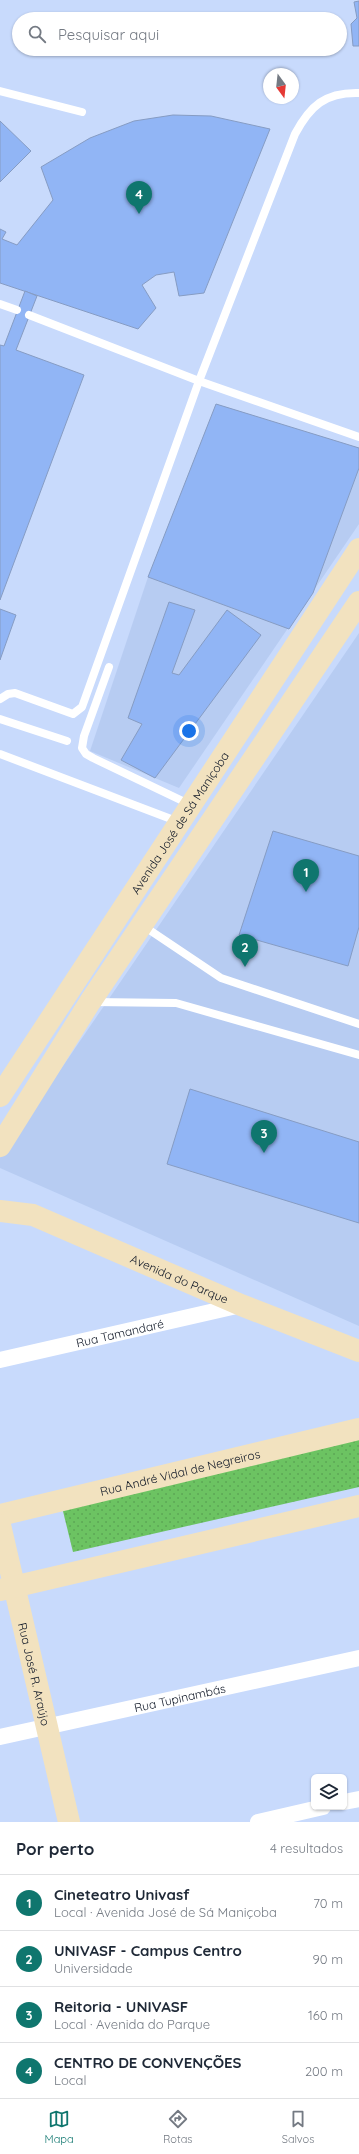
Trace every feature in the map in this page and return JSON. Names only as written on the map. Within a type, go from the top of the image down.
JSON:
[{"type":"main road","name":"Avenida José de Sá Maniçoba","points":[[0,1096],[359,549]]},
{"type":"main road","name":"Avenida José de Sá Maniçoba","points":[[0,1146],[90,1002],[359,602]]},
{"type":"main road","name":"Avenida do Parque","points":[[0,1211],[33,1215],[241,1305],[359,1351]]},
{"type":"main road","name":"Rua André Vidal de Negreiros","points":[[0,1515],[359,1429]]},
{"type":"main road","points":[[7,1588],[359,1506]]},
{"type":"main road","name":"Rua José R. Araújo","points":[[0,1525],[7,1588],[46,1727],[69,1822]]},
{"type":"street","name":"Rua Tamandaré","points":[[0,1360],[241,1305]]},
{"type":"street","name":"Rua Tupinambás","points":[[0,1737],[359,1658]]},
{"type":"street","points":[[347,1801],[359,1799]]},
{"type":"street","points":[[258,1822],[311,1810]]},
{"type":"lane","points":[[0,91],[82,112]]},
{"type":"lane","points":[[0,699],[8,694],[15,693],[73,714],[82,707],[199,381],[295,134],[305,115],[318,103],[334,95],[359,92]]},
{"type":"lane","points":[[0,304],[17,310]]},
{"type":"lane","points":[[30,315],[199,381],[359,437]]},
{"type":"lane","points":[[108,667],[84,736],[82,748],[86,754],[186,814]]},
{"type":"lane","points":[[0,719],[67,741]]},
{"type":"lane","points":[[0,754],[186,814]]},
{"type":"lane","points":[[142,925],[220,978],[359,1024]]},
{"type":"lane","points":[[90,1002],[176,1003],[359,1055]]},
{"type":"shaded area","points":[[216,404],[359,448],[359,524],[179,788],[90,751],[148,577]]},
{"type":"shaded area","points":[[359,633],[359,1326],[0,1168],[0,1158]]},
{"type":"green space","points":[[359,1433],[359,1487],[73,1552],[60,1499]]},
{"type":"building","points":[[359,1],[359,46],[353,46],[351,24],[357,18],[354,2]]},
{"type":"building","points":[[173,115],[211,116],[270,129],[204,293],[179,296],[174,272],[156,275],[142,285],[156,308],[138,329],[0,283],[0,229],[6,232],[2,239],[17,245],[53,200],[41,167],[90,138],[134,121]]},
{"type":"building","points":[[0,121],[31,151],[0,182]]},
{"type":"building","points":[[25,291],[37,296],[16,350],[84,375],[0,600],[0,345],[4,346]]},
{"type":"building","points":[[216,404],[359,448],[359,468],[313,593],[289,629],[148,577]]},
{"type":"building","points":[[169,602],[195,610],[172,673],[179,675],[227,610],[261,635],[155,778],[121,760],[142,724],[128,718]]},
{"type":"building","points":[[0,609],[16,615],[0,660]]},
{"type":"building","points":[[273,831],[359,856],[359,927],[348,966],[239,935]]},
{"type":"building","points":[[190,1089],[359,1142],[359,1223],[167,1164]]},
{"type":"place","name":"CENTRO DE CONVENÇÕES","points":[[139,214]]},
{"type":"place","name":"Cineteatro Univasf","points":[[306,892]]},
{"type":"place","name":"UNIVASF - Campus Centro","points":[[245,967]]},
{"type":"place","name":"Reitoria - UNIVASF","points":[[264,1153]]}]
